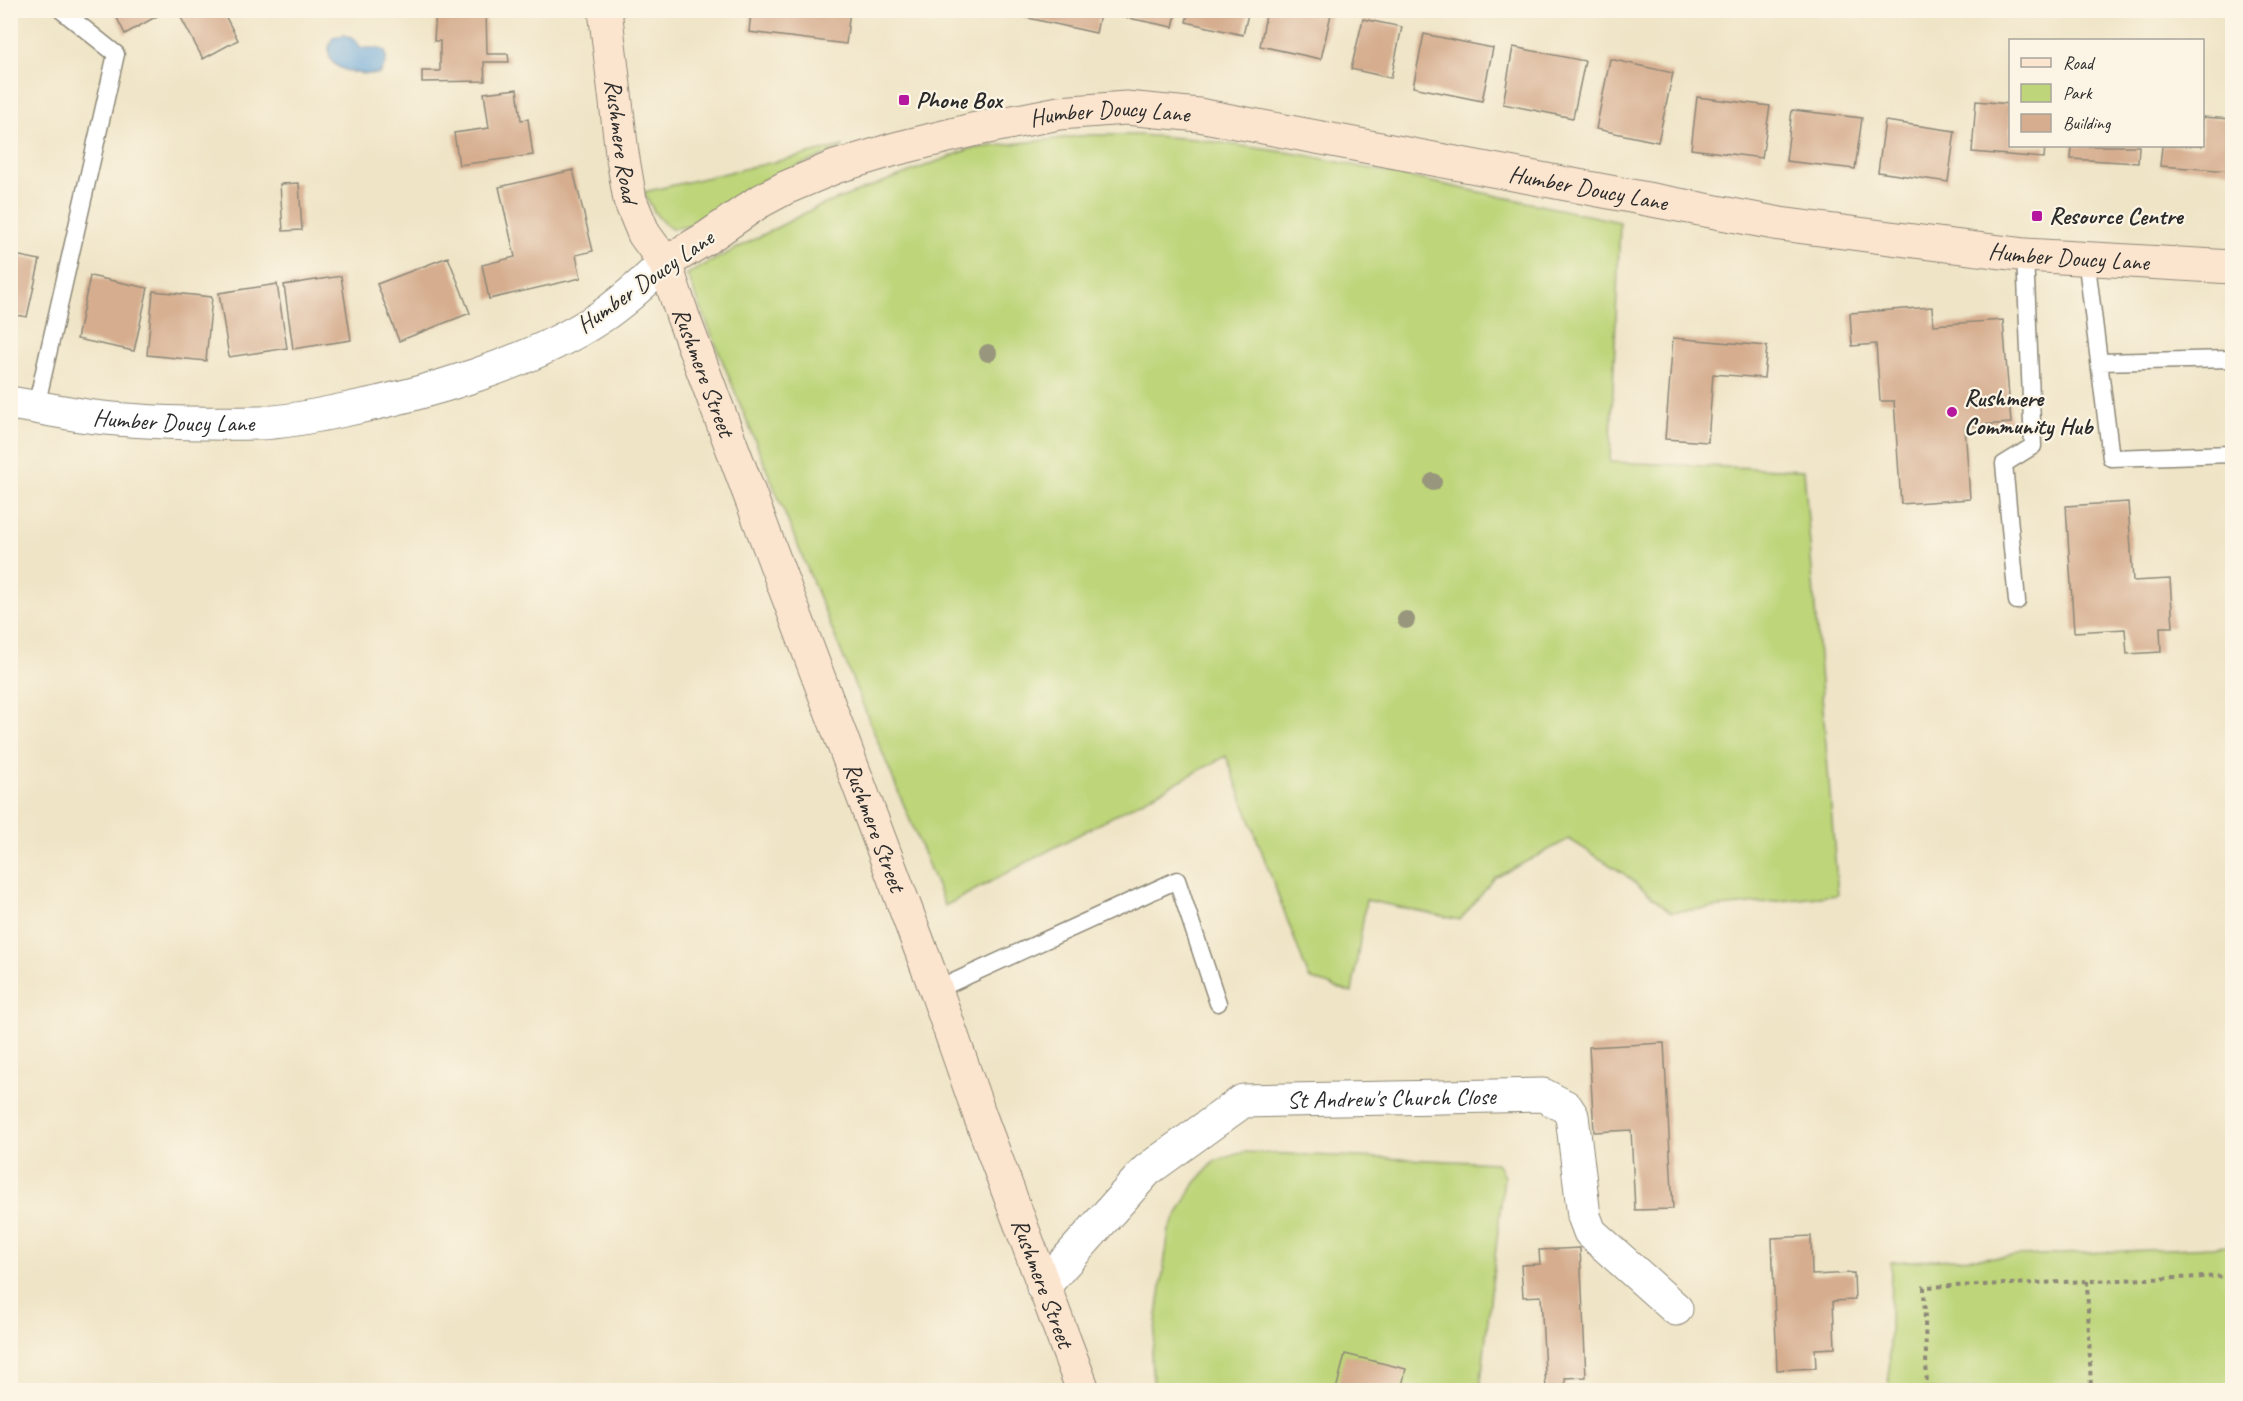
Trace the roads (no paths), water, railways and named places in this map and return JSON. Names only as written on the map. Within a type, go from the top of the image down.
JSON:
[{"type":"street","name":"Rushmere Road","points":[[605,10],[623,161],[630,200],[644,234],[665,263]]},
{"type":"street","name":"Humber Doucy Lane","points":[[23,405],[97,416],[187,422],[260,423],[291,420],[383,402],[493,369],[560,340],[622,302],[665,263],[757,203],[835,167],[972,130],[1059,113],[1126,108],[1199,115],[1780,224],[2025,255],[2232,267]]},
{"type":"street","name":"Rushmere Street","points":[[665,263],[683,317],[936,990],[1043,1287],[1083,1390]]},
{"type":"street","name":"St Andrew's Church Close","points":[[1043,1287],[1147,1170],[1243,1101],[1543,1095],[1566,1107],[1572,1116],[1584,1216],[1590,1232],[1676,1309]]},
{"type":"lane","points":[[23,405],[116,54],[61,10]]},
{"type":"lane","points":[[2017,601],[2004,464],[2033,446],[2025,255]]},
{"type":"lane","points":[[2086,257],[2111,458],[2232,454]]},
{"type":"lane","points":[[2099,362],[2232,359]]},
{"type":"lane","points":[[936,990],[1177,880],[1218,1003]]},
{"type":"water","points":[[345,35],[355,40],[361,48],[377,48],[385,51],[385,63],[379,74],[349,71],[333,63],[329,48],[333,37]]},
{"type":"place","name":"Phone Box","points":[[904,100]]},
{"type":"place","name":"Resource Centre","points":[[2037,216]]},
{"type":"place","name":"Rushmere Community Hub","points":[[1952,412]]}]
